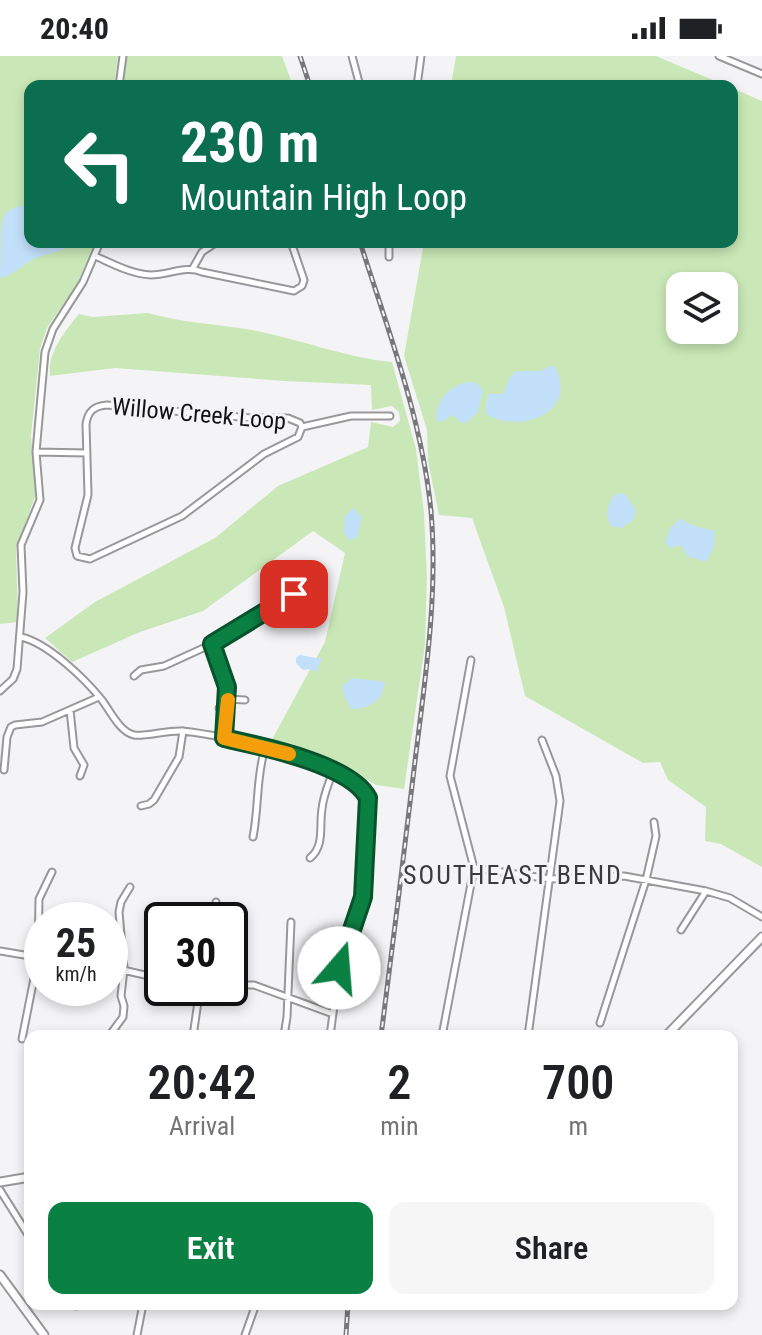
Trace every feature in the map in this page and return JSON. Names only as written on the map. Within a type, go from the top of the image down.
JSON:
[{"type":"street","points":[[120,80],[123,56]]},
{"type":"street","points":[[352,56],[358,80]]},
{"type":"street","points":[[418,80],[421,56]]},
{"type":"street","points":[[719,56],[762,74]]},
{"type":"street","points":[[0,691],[13,679],[17,669],[23,592],[21,545],[40,500],[36,452],[42,373],[49,338],[83,282],[98,248]]},
{"type":"street","points":[[193,268],[198,256],[209,248]]},
{"type":"street","points":[[95,256],[121,268],[150,275],[193,268],[294,291],[302,286],[304,280],[293,248]]},
{"type":"street","points":[[389,248],[389,257]]},
{"type":"street","name":"Willow Creek Loop","points":[[102,406],[288,418],[296,420],[302,427],[298,437],[264,454],[182,516],[84,560],[77,556],[75,548],[88,495],[87,415],[91,410],[102,406]]},
{"type":"street","name":"Willow Creek Loop","points":[[302,427],[351,416],[390,416]]},
{"type":"street","points":[[36,452],[87,453]]},
{"type":"street","points":[[134,676],[141,670],[164,666],[212,644],[294,594]]},
{"type":"street","points":[[21,637],[47,648],[99,697],[125,730],[135,736],[183,731],[224,738],[307,759],[333,771],[365,792],[368,798],[363,897],[339,968],[331,1030]]},
{"type":"street","points":[[212,644],[223,671],[228,699],[224,738]]},
{"type":"street","points":[[443,1030],[474,868],[450,776],[471,660]]},
{"type":"street","points":[[4,770],[11,727],[42,722],[99,697]]},
{"type":"street","points":[[228,699],[245,700]]},
{"type":"street","points":[[219,708],[227,710]]},
{"type":"street","points":[[70,710],[74,748],[84,765],[80,776]]},
{"type":"street","points":[[141,806],[154,800],[179,757],[183,731]]},
{"type":"street","points":[[529,1030],[559,817],[559,786],[542,740]]},
{"type":"street","points":[[253,837],[259,797],[257,771],[265,748]]},
{"type":"street","points":[[310,858],[317,852],[320,842],[322,807],[333,771]]},
{"type":"street","points":[[600,1023],[646,880],[656,836],[654,822]]},
{"type":"street","points":[[474,868],[551,879],[613,876],[646,880],[730,898],[762,917]]},
{"type":"street","points":[[39,902],[44,883],[52,872]]},
{"type":"street","points":[[121,902],[130,887]]},
{"type":"street","points":[[681,930],[706,891]]},
{"type":"street","points":[[285,1030],[291,922]]},
{"type":"street","points":[[672,1030],[762,937]]},
{"type":"street","points":[[0,951],[24,955]]},
{"type":"street","points":[[248,985],[333,1014]]},
{"type":"street","points":[[22,1039],[29,1006]]},
{"type":"street","points":[[113,1030],[123,1017],[124,1006]]},
{"type":"street","points":[[194,1030],[197,1006]]},
{"type":"street","points":[[0,1182],[24,1178]]},
{"type":"street","points":[[0,1190],[24,1228]]},
{"type":"street","points":[[0,1275],[24,1308]]},
{"type":"street","points":[[26,1310],[44,1335]]},
{"type":"street","points":[[137,1335],[142,1310]]},
{"type":"street","points":[[245,1335],[254,1310]]},
{"type":"green space","points":[[0,56],[118,56],[115,80],[24,80],[24,248],[92,248],[77,284],[47,328],[40,349],[31,436],[36,494],[16,549],[18,622],[0,624]]},
{"type":"green space","points":[[127,56],[282,56],[291,80],[123,80]]},
{"type":"green space","points":[[456,56],[656,56],[713,80],[452,80]]},
{"type":"green space","points":[[738,91],[762,101],[762,867],[721,844],[705,841],[706,807],[668,780],[660,762],[643,763],[525,696],[504,607],[472,518],[439,515],[428,461],[427,430],[404,356],[423,248],[738,248]]},
{"type":"green space","points":[[148,313],[252,330],[392,362],[416,449],[424,513],[427,578],[425,645],[404,789],[376,785],[368,780],[360,783],[320,759],[269,745],[325,642],[345,553],[313,531],[203,611],[140,632],[72,662],[45,638],[95,602],[215,538],[278,486],[368,447],[371,422],[393,427],[400,421],[399,412],[392,406],[372,410],[371,385],[115,368],[50,376],[54,351],[79,314],[93,317]]},
{"type":"water","points":[[24,206],[24,248],[66,248],[34,259],[0,278],[2,221],[13,209]]},
{"type":"water","points":[[555,367],[560,384],[559,398],[541,416],[512,422],[485,413],[488,394],[503,394],[516,371],[540,371]]},
{"type":"water","points":[[467,382],[476,383],[483,390],[478,412],[466,423],[452,415],[441,422],[437,421],[440,401],[454,387]]},
{"type":"water","points":[[617,493],[625,494],[636,511],[633,520],[621,528],[611,526],[607,513]]},
{"type":"water","points":[[353,508],[362,518],[357,538],[349,540],[344,533],[345,516]]},
{"type":"water","points":[[680,519],[715,531],[714,547],[706,562],[687,556],[681,545],[670,548],[665,543],[670,528]]},
{"type":"water","points":[[300,655],[322,659],[316,673],[311,669],[303,670],[296,663]]},
{"type":"water","points":[[353,678],[385,682],[384,689],[378,699],[369,705],[351,709],[343,693],[343,685]]},
{"type":"railway","points":[[300,56],[308,80]]},
{"type":"railway","points":[[362,248],[412,409],[427,477],[433,541],[427,663],[382,1030]]},
{"type":"railway","points":[[346,1335],[348,1310]]},
{"type":"slow traffic","points":[[228,700],[224,738],[289,754]]},
{"type":"district","name":"SOUTHEAST BEND","points":[[513,875]]},
{"type":"route","points":[[294,594],[212,644],[227,687],[224,738],[307,759],[333,771],[365,792],[368,798],[363,897],[339,968]]}]
